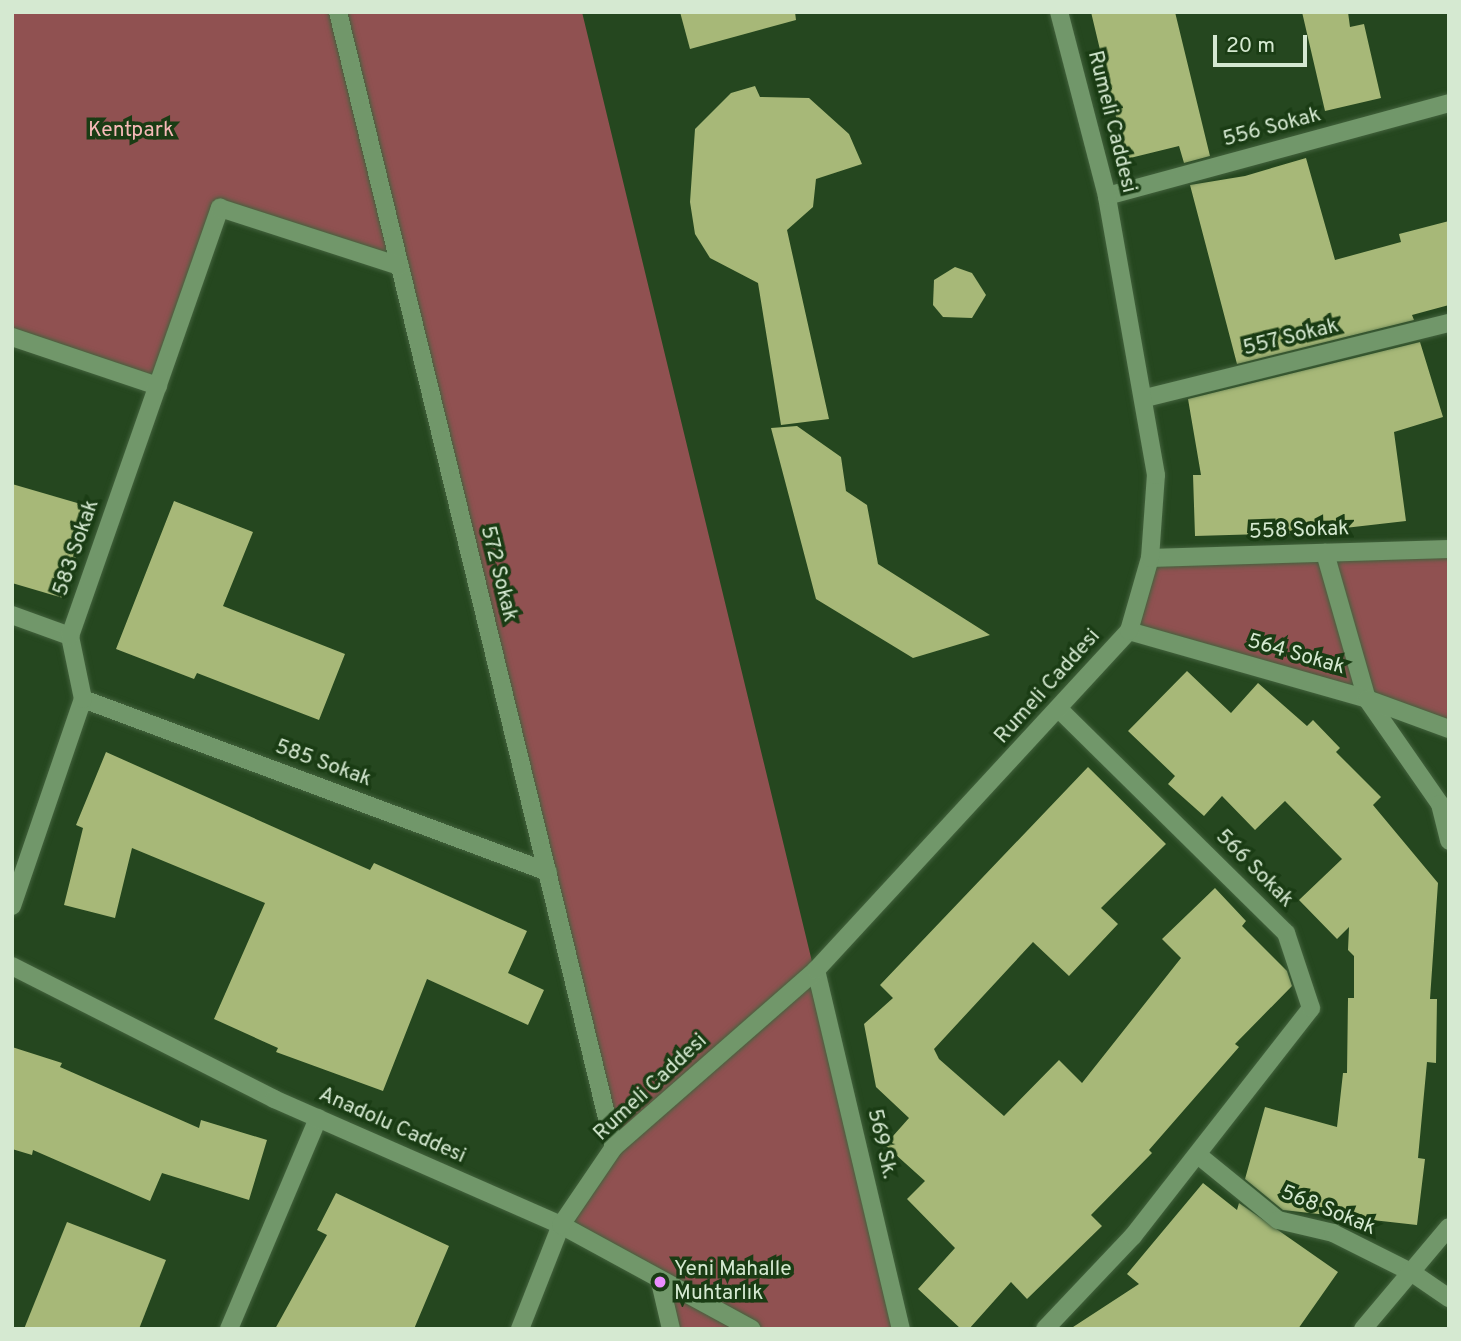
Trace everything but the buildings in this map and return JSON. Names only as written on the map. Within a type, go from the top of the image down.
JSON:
[{"type":"street","name":"572 Sokak","points":[[338,12],[614,1147]]},
{"type":"street","name":"Rumeli Caddesi","points":[[520,1329],[561,1225],[614,1147],[816,970],[1060,710],[1129,631],[1150,558],[1156,475],[1145,398],[1107,196],[1059,12]]},
{"type":"street","name":"556 Sokak","points":[[1107,196],[1449,103]]},
{"type":"street","name":"583 Sokak","points":[[70,636],[220,208],[400,266]]},
{"type":"street","name":"557 Sokak","points":[[1145,398],[1449,323]]},
{"type":"street","points":[[12,337],[158,386]]},
{"type":"street","name":"558 Sokak","points":[[1150,558],[1449,549]]},
{"type":"street","points":[[1325,553],[1367,699],[1440,804],[1449,841]]},
{"type":"street","points":[[12,615],[70,636],[83,699],[12,906]]},
{"type":"street","name":"564 Sokak","points":[[1129,631],[1367,699],[1449,729]]},
{"type":"street","name":"585 Sokak","points":[[83,699],[548,872]]},
{"type":"street","name":"566 Sokak","points":[[1060,710],[1286,933],[1311,1008],[1198,1155]]},
{"type":"street","name":"Anadolu Caddesi","points":[[12,966],[318,1118],[561,1225],[660,1282],[752,1329]]},
{"type":"street","name":"569 Sk.","points":[[816,970],[901,1329]]},
{"type":"street","points":[[229,1329],[318,1118]]},
{"type":"street","points":[[1045,1329],[1133,1236],[1198,1155]]},
{"type":"street","name":"568 Sokak","points":[[1198,1155],[1237,1191],[1278,1220],[1333,1233],[1411,1272],[1449,1298]]},
{"type":"street","points":[[1363,1329],[1449,1227]]},
{"type":"street","points":[[660,1282],[671,1329]]},
{"type":"green space","name":"Kentpark","points":[[12,12],[582,12],[901,1329],[671,1329],[659,1282],[561,1225],[614,1147],[399,266],[221,208],[158,386],[12,337]]},
{"type":"green space","points":[[1449,549],[1449,729],[1129,631],[1150,558]]},
{"type":"place","name":"Yeni Mahalle Muhtarlık","points":[[660,1282]]}]
